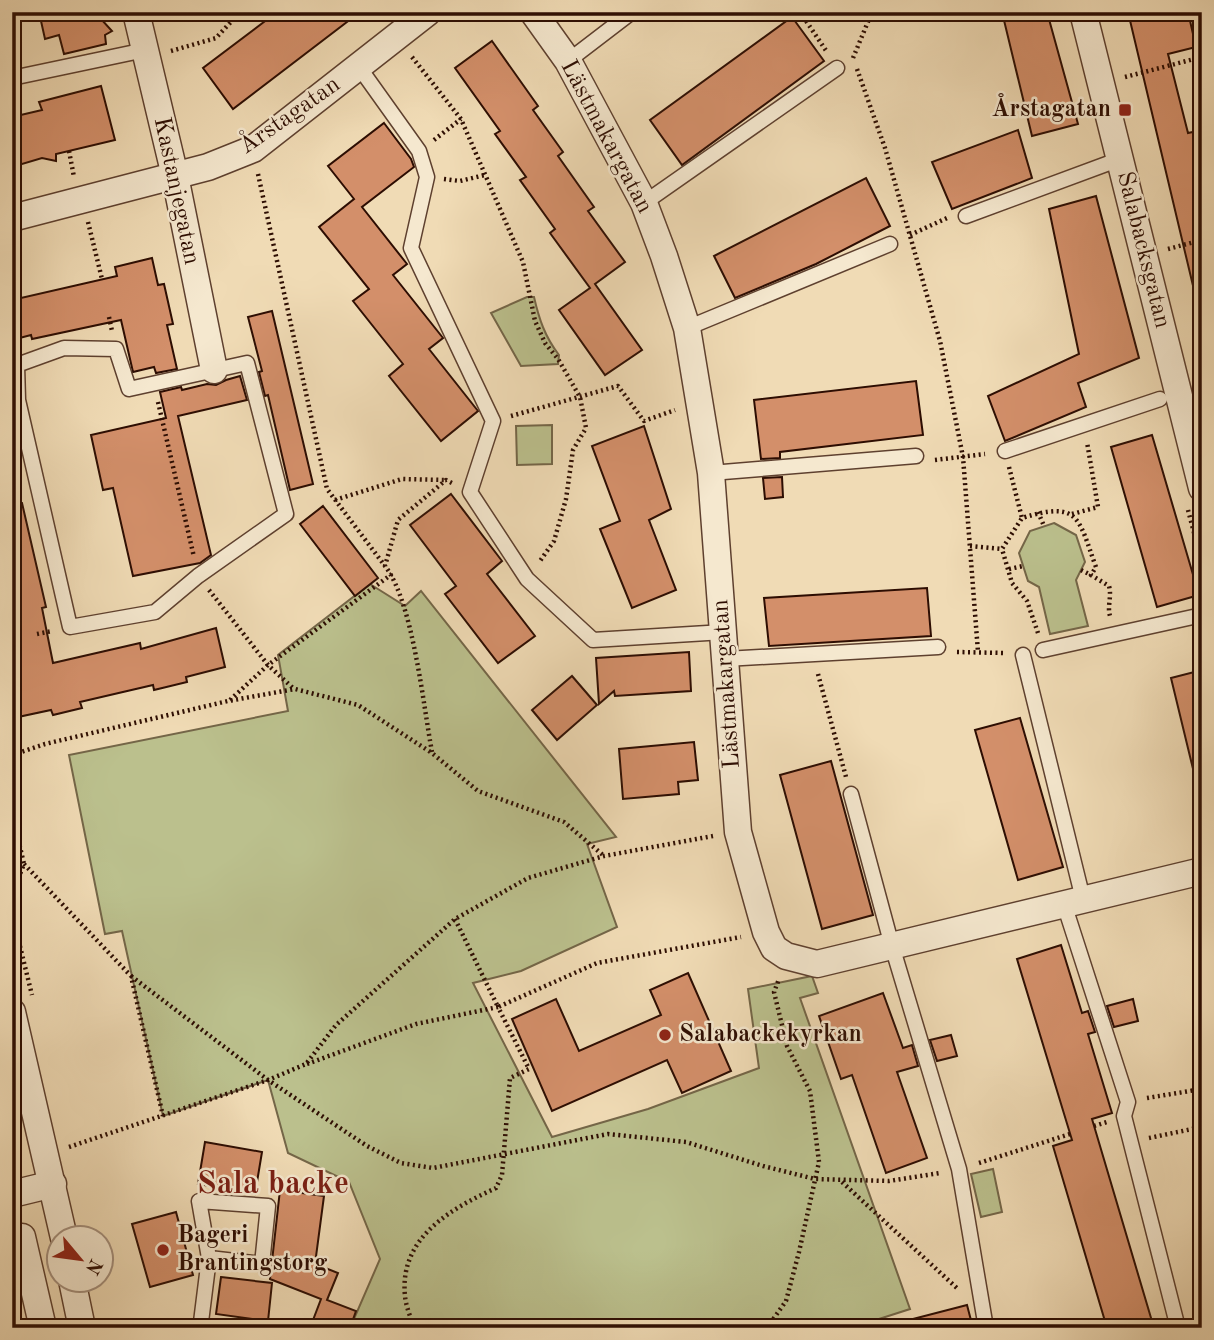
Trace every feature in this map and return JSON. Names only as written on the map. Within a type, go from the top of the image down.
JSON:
[{"type":"street","name":"Kastanjegatan","points":[[136,12],[175,176],[214,370]]},
{"type":"street","name":"Årstagatan","points":[[12,218],[208,167],[253,149],[428,12]]},
{"type":"street","name":"Lästmakargatan","points":[[533,12],[568,61],[644,204],[687,328],[711,473],[738,832],[766,932],[775,948],[786,956]]},
{"type":"street","name":"Salabacksgatan","points":[[1083,12],[1202,488]]},
{"type":"street","points":[[786,956],[817,964],[1202,871]]},
{"type":"street","points":[[12,1012],[61,1224]]},
{"type":"street","points":[[12,1194],[53,1184]]},
{"type":"street","points":[[12,1239],[22,1237],[43,1328]]},
{"type":"street","points":[[75,1294],[82,1328]]},
{"type":"lane","points":[[568,61],[632,12]]},
{"type":"lane","points":[[12,78],[146,54]]},
{"type":"lane","points":[[359,67],[419,150],[427,177],[411,248],[493,421],[470,492],[527,579],[593,640],[724,632]]},
{"type":"lane","points":[[644,204],[837,68]]},
{"type":"lane","points":[[966,216],[1120,159]]},
{"type":"lane","points":[[687,328],[890,244]]},
{"type":"lane","points":[[64,348],[116,349],[129,390],[214,370],[247,363],[286,514],[198,576],[155,611],[70,627],[18,400],[17,365],[64,348]]},
{"type":"lane","points":[[1005,451],[1160,399]]},
{"type":"lane","points":[[711,473],[916,456]]},
{"type":"lane","points":[[1043,650],[1202,615]]},
{"type":"lane","points":[[726,659],[938,647]]},
{"type":"lane","points":[[1023,655],[1074,902],[1128,1102],[1125,1116],[1178,1328]]},
{"type":"lane","points":[[851,794],[892,946],[959,1169],[986,1328]]},
{"type":"lane","points":[[204,1328],[201,1322],[209,1258],[199,1201],[268,1206],[262,1264],[209,1258]]},
{"type":"path","points":[[146,54],[216,38],[240,12]]},
{"type":"path","points":[[800,12],[837,68],[853,58],[872,12]]},
{"type":"path","points":[[396,37],[461,119],[523,261],[535,321],[545,343],[558,359],[580,397],[586,428],[573,450],[566,499],[554,541],[527,579]]},
{"type":"path","points":[[1118,79],[1202,57]]},
{"type":"path","points":[[853,58],[885,148],[940,341],[963,457],[978,652]]},
{"type":"path","points":[[419,150],[461,119]]},
{"type":"path","points":[[253,149],[327,489],[392,574],[410,627],[432,753]]},
{"type":"path","points":[[427,177],[460,181],[485,175]]},
{"type":"path","points":[[82,200],[102,279]]},
{"type":"path","points":[[890,244],[957,214],[966,216]]},
{"type":"path","points":[[1160,250],[1202,240]]},
{"type":"path","points":[[154,384],[198,576],[268,665],[295,689]]},
{"type":"path","points":[[493,421],[618,386],[644,421],[699,402]]},
{"type":"path","points":[[1072,514],[1098,506],[1084,424]]},
{"type":"path","points":[[916,456],[925,461],[1005,451],[1022,517]]},
{"type":"path","points":[[335,500],[402,480],[446,480],[470,492]]},
{"type":"path","points":[[385,565],[398,520],[446,480]]},
{"type":"path","points":[[1002,549],[1022,517],[1056,509],[1072,514],[1080,524],[1096,567],[1091,575]]},
{"type":"path","points":[[1038,512],[1044,526]]},
{"type":"path","points":[[970,546],[1002,549]]},
{"type":"path","points":[[1002,549],[1012,583],[1027,601],[1043,650]]},
{"type":"path","points":[[1009,569],[1023,566]]},
{"type":"path","points":[[1081,570],[1109,586],[1111,595],[1108,609],[1116,634]]},
{"type":"path","points":[[228,701],[268,665],[392,574]]},
{"type":"path","points":[[938,647],[952,652],[1023,655]]},
{"type":"path","points":[[813,654],[851,794]]},
{"type":"path","points":[[12,755],[46,744],[228,701],[295,689],[358,705],[432,753],[478,792],[564,822],[604,856]]},
{"type":"path","points":[[12,813],[24,863],[131,976],[268,1080],[367,1146],[401,1163],[433,1168],[608,1134],[686,1142],[815,1179],[889,1181],[959,1169],[1070,1134]]},
{"type":"path","points":[[306,1064],[337,1026],[455,919],[528,878],[604,856],[738,832]]},
{"type":"path","points":[[12,894],[24,863]]},
{"type":"path","points":[[414,1328],[405,1297],[406,1266],[417,1241],[462,1203],[496,1188],[502,1175],[510,1078],[529,1069],[455,919]]},
{"type":"path","points":[[46,1154],[268,1080],[416,1024],[498,1007],[597,963],[766,932]]},
{"type":"path","points":[[768,1328],[786,1301],[818,1161],[810,1091],[788,1046],[774,992],[786,956]]},
{"type":"path","points":[[131,976],[163,1116]]},
{"type":"path","points":[[1128,1102],[1202,1090]]},
{"type":"path","points":[[1131,1141],[1197,1128],[1202,1130]]},
{"type":"path","points":[[842,1181],[984,1312]]},
{"type":"green space","points":[[527,297],[534,297],[543,328],[559,355],[558,364],[521,366],[491,313]]},
{"type":"green space","points":[[552,425],[552,464],[517,465],[516,426]]},
{"type":"green space","points":[[1054,523],[1076,535],[1085,562],[1076,580],[1088,626],[1050,634],[1039,587],[1028,581],[1019,553],[1030,531]]},
{"type":"green space","points":[[370,584],[405,606],[421,591],[616,837],[587,844],[617,927],[521,971],[473,983],[552,1137],[648,1109],[759,1068],[748,989],[812,976],[818,993],[800,998],[910,1309],[851,1328],[350,1328],[380,1259],[349,1182],[288,1153],[268,1080],[163,1116],[122,931],[105,934],[69,755],[288,711],[278,655]]},
{"type":"green space","points":[[993,1169],[1002,1212],[981,1217],[971,1174]]},
{"type":"building","points":[[39,12],[98,12],[112,31],[105,35],[106,44],[64,54],[59,35],[45,39]]},
{"type":"building","points":[[277,12],[360,12],[233,109],[203,68]]},
{"type":"building","points":[[1002,12],[1047,12],[1078,124],[1032,136]]},
{"type":"building","points":[[1128,12],[1188,12],[1196,47],[1168,54],[1188,133],[1202,130],[1202,289],[1194,290]]},
{"type":"building","points":[[792,17],[824,61],[682,165],[650,120]]},
{"type":"building","points":[[492,41],[538,106],[533,110],[563,152],[558,156],[594,207],[588,211],[625,262],[595,284],[642,350],[605,375],[559,310],[590,288],[550,233],[555,229],[520,180],[526,177],[495,134],[500,131],[455,68]]},
{"type":"building","points":[[101,86],[115,140],[56,154],[56,161],[42,158],[12,167],[12,117],[42,110],[39,102]]},
{"type":"building","points":[[384,123],[414,167],[362,207],[407,264],[393,275],[443,338],[429,349],[478,411],[441,441],[389,376],[403,364],[353,301],[369,289],[319,227],[354,199],[328,166]]},
{"type":"building","points":[[1018,130],[1032,178],[952,209],[932,162]]},
{"type":"building","points":[[866,178],[890,226],[816,264],[735,298],[714,256]]},
{"type":"building","points":[[1096,196],[1139,358],[1078,383],[1086,407],[1005,441],[988,396],[1079,354],[1049,209]]},
{"type":"building","points":[[152,258],[158,285],[164,284],[173,324],[167,325],[177,369],[156,373],[154,367],[133,372],[121,320],[32,339],[31,335],[12,340],[12,300],[117,276],[115,267]]},
{"type":"building","points":[[272,311],[313,484],[290,490],[268,395],[265,396],[259,372],[262,371],[248,317]]},
{"type":"building","points":[[240,376],[247,400],[178,416],[211,555],[200,563],[133,576],[113,488],[103,490],[91,435],[166,418],[160,392],[181,387],[182,390],[207,384],[216,385]]},
{"type":"building","points":[[916,381],[923,435],[780,452],[780,458],[761,459],[754,400]]},
{"type":"building","points":[[644,426],[671,509],[649,520],[676,590],[632,608],[600,529],[620,521],[592,446]]},
{"type":"building","points":[[1152,435],[1199,595],[1157,607],[1111,447]]},
{"type":"building","points":[[782,477],[783,497],[765,499],[763,478]]},
{"type":"building","points":[[451,494],[502,561],[487,574],[535,636],[498,663],[445,594],[456,586],[410,525]]},
{"type":"building","points":[[22,503],[46,607],[42,608],[53,663],[140,643],[141,649],[216,628],[225,667],[186,677],[187,682],[154,690],[153,685],[80,702],[82,708],[53,715],[51,710],[18,717],[12,693],[12,504]]},
{"type":"building","points":[[323,506],[378,578],[355,596],[300,524]]},
{"type":"building","points":[[927,588],[931,636],[769,646],[764,598]]},
{"type":"building","points":[[689,652],[691,691],[615,696],[614,691],[599,704],[596,658]]},
{"type":"building","points":[[1202,670],[1202,772],[1194,773],[1171,678]]},
{"type":"building","points":[[572,676],[597,705],[557,740],[532,710]]},
{"type":"building","points":[[1020,718],[1063,867],[1018,880],[975,730]]},
{"type":"building","points":[[694,742],[698,780],[678,782],[679,794],[623,799],[619,749]]},
{"type":"building","points":[[831,761],[873,915],[822,929],[780,775]]},
{"type":"building","points":[[1061,945],[1082,1013],[1088,1011],[1095,1032],[1088,1034],[1112,1113],[1092,1119],[1154,1328],[1107,1328],[1053,1146],[1072,1140],[1017,959]]},
{"type":"building","name":"Salabackekyrkan","points":[[688,973],[731,1071],[682,1093],[667,1060],[552,1111],[512,1019],[556,999],[579,1051],[661,1015],[650,990]]},
{"type":"building","points":[[883,993],[903,1048],[912,1045],[918,1066],[897,1072],[927,1158],[886,1173],[852,1075],[841,1079],[819,1016]]},
{"type":"building","points":[[1133,999],[1138,1021],[1114,1027],[1107,1006]]},
{"type":"building","points":[[951,1035],[957,1056],[937,1061],[930,1040]]},
{"type":"building","points":[[205,1142],[262,1152],[255,1194],[198,1184]]},
{"type":"building","points":[[280,1190],[324,1196],[315,1264],[338,1273],[327,1300],[356,1311],[350,1328],[310,1328],[321,1299],[270,1279]]},
{"type":"building","name":"Bageri Brantingstorg","points":[[176,1212],[193,1275],[150,1287],[132,1224]]},
{"type":"building","points":[[221,1277],[272,1283],[268,1321],[216,1314]]},
{"type":"building","points":[[967,1305],[973,1328],[910,1328],[909,1320]]},
{"type":"place","name":"Årstagatan","points":[[1125,110]]},
{"type":"place","name":"Salabackekyrkan","points":[[665,1035]]},
{"type":"place","name":"Bageri Brantingstorg","points":[[163,1250]]},
{"type":"district","name":"Sala backe","points":[[273,1185]]}]
